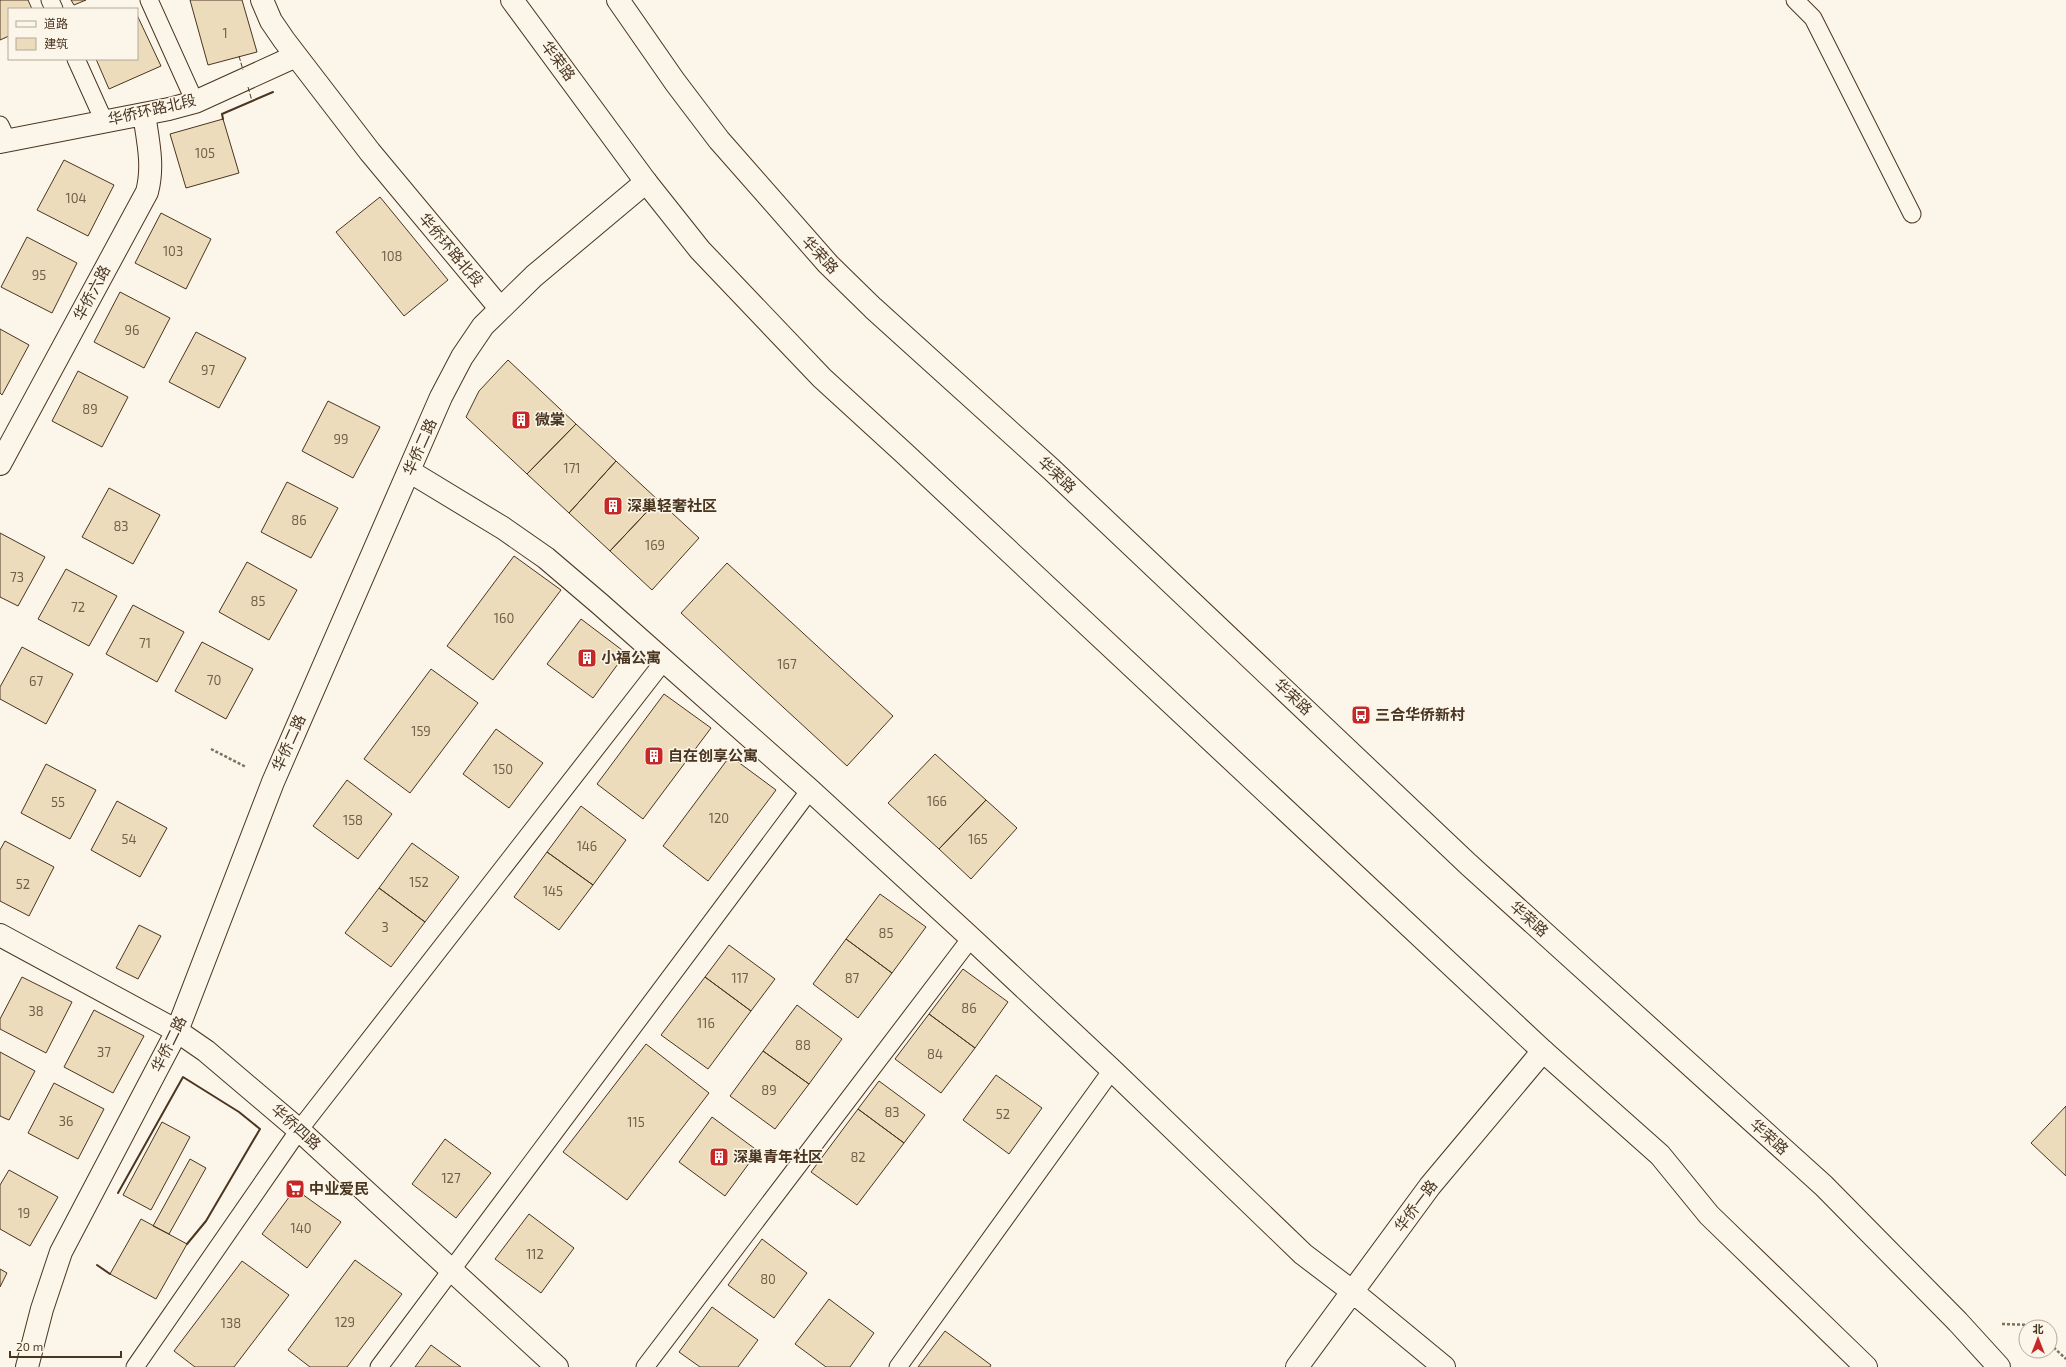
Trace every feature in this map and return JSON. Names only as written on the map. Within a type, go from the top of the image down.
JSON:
[{"type":"street","name":"华侨环路北段","points":[[262,0],[271,21],[313,79],[370,152],[500,308]]},
{"type":"street","name":"华荣路","points":[[512,0],[646,182],[700,250],[822,378],[910,458],[1543,1051],[1660,1155],[1709,1215],[1866,1367]]},
{"type":"street","name":"华荣路","points":[[618,0],[675,82],[719,140],[828,264],[873,308],[1051,469],[1468,864],[1824,1186],[1958,1322],[1999,1367]]},
{"type":"street","name":"华侨环路北段","points":[[2,136],[144,114],[195,102],[296,56]]},
{"type":"street","name":"华侨六路","points":[[0,464],[147,192],[151,178],[151,161],[144,114]]},
{"type":"street","name":"华侨二路","points":[[27,1367],[42,1308],[61,1252],[178,1032],[273,782],[409,470],[462,357],[483,326],[500,308],[534,276],[646,182]]},
{"type":"street","points":[[409,470],[503,528],[546,558],[810,790],[971,938],[1112,1070],[1303,1254],[1353,1292],[1444,1367]]},
{"type":"street","name":"华侨四路","points":[[0,935],[178,1032],[206,1051],[300,1130],[557,1367]]},
{"type":"street","name":"华侨一路","points":[[1297,1367],[1430,1186],[1543,1051]]},
{"type":"lane","points":[[149,0],[195,102]]},
{"type":"lane","points":[[1795,0],[1813,18],[1912,214]]},
{"type":"lane","points":[[76,60],[104,121]]},
{"type":"lane","points":[[135,1367],[300,1130],[664,661]]},
{"type":"lane","points":[[380,1367],[810,790]]},
{"type":"lane","points":[[645,1367],[971,938]]},
{"type":"lane","points":[[898,1367],[1112,1070]]},
{"type":"path","points":[[211,749],[273,782]]},
{"type":"path","points":[[2058,1352],[2066,1359]]},
{"type":"building","points":[[0,0],[28,0],[32,8],[8,8],[8,36],[0,40]]},
{"type":"building","points":[[71,0],[86,0],[74,5]]},
{"type":"building","points":[[190,0],[242,0],[257,52],[208,65]]},
{"type":"building","points":[[138,17],[161,66],[109,89],[96,60],[138,60]]},
{"type":"building","points":[[223,119],[239,173],[186,188],[170,134]]},
{"type":"building","points":[[64,160],[114,185],[88,236],[37,210]]},
{"type":"building","points":[[380,197],[448,280],[404,316],[336,232]]},
{"type":"building","points":[[161,213],[211,239],[186,289],[135,263]]},
{"type":"building","points":[[27,237],[77,263],[52,313],[1,287]]},
{"type":"building","points":[[120,292],[170,318],[144,368],[94,342]]},
{"type":"building","points":[[0,329],[29,345],[2,395],[0,393]]},
{"type":"building","points":[[196,332],[246,358],[219,408],[169,382]]},
{"type":"building","name":"微棠","points":[[508,360],[576,424],[527,474],[466,417],[479,391]]},
{"type":"building","points":[[78,371],[128,397],[102,447],[52,421]]},
{"type":"building","points":[[328,401],[380,427],[353,478],[302,451]]},
{"type":"building","name":"微棠","points":[[576,424],[616,461],[569,513],[527,474]]},
{"type":"building","name":"深巢轻奢社区","points":[[616,461],[658,500],[610,551],[569,513]]},
{"type":"building","points":[[287,482],[338,508],[311,558],[261,532]]},
{"type":"building","points":[[109,488],[160,515],[133,564],[82,537]]},
{"type":"building","points":[[658,500],[699,538],[652,590],[610,551]]},
{"type":"building","points":[[0,533],[45,557],[18,606],[0,597]]},
{"type":"building","points":[[514,556],[561,590],[493,680],[447,646]]},
{"type":"building","points":[[247,562],[297,590],[269,640],[219,612]]},
{"type":"building","points":[[727,563],[893,716],[847,766],[681,613]]},
{"type":"building","points":[[66,569],[117,596],[89,646],[38,619]]},
{"type":"building","points":[[133,605],[184,632],[157,682],[106,654]]},
{"type":"building","name":"小福公寓","points":[[581,619],[626,653],[593,698],[547,664]]},
{"type":"building","points":[[202,642],[253,669],[226,719],[175,691]]},
{"type":"building","points":[[22,647],[73,674],[46,724],[0,699],[0,687]]},
{"type":"building","points":[[431,669],[478,703],[410,793],[364,759]]},
{"type":"building","name":"自在创享公寓","points":[[664,694],[711,728],[643,819],[597,784]]},
{"type":"building","points":[[496,729],[543,763],[509,808],[463,774]]},
{"type":"building","points":[[935,754],[986,800],[939,849],[888,803]]},
{"type":"building","points":[[730,756],[776,790],[708,881],[663,846]]},
{"type":"building","points":[[46,764],[96,790],[70,839],[21,813]]},
{"type":"building","points":[[347,780],[392,814],[358,859],[313,826]]},
{"type":"building","points":[[986,800],[1017,828],[971,879],[939,849]]},
{"type":"building","points":[[117,801],[167,828],[140,877],[91,850]]},
{"type":"building","points":[[581,806],[626,840],[593,885],[547,852]]},
{"type":"building","points":[[5,841],[54,867],[29,916],[0,901],[0,850]]},
{"type":"building","points":[[412,843],[459,877],[425,922],[379,888]]},
{"type":"building","points":[[547,852],[593,885],[559,930],[514,897]]},
{"type":"building","points":[[379,888],[425,922],[391,967],[345,933]]},
{"type":"building","points":[[880,894],[926,927],[892,973],[846,939]]},
{"type":"building","points":[[139,925],[161,936],[138,979],[116,968]]},
{"type":"building","points":[[846,939],[892,973],[858,1018],[813,984]]},
{"type":"building","points":[[729,945],[775,979],[751,1011],[705,977]]},
{"type":"building","points":[[963,969],[1008,1002],[975,1048],[929,1014]]},
{"type":"building","points":[[22,977],[72,1002],[46,1053],[0,1029],[0,1019]]},
{"type":"building","points":[[705,977],[751,1011],[708,1069],[661,1035]]},
{"type":"building","points":[[797,1005],[842,1039],[809,1084],[763,1051]]},
{"type":"building","points":[[94,1010],[144,1036],[113,1093],[64,1067]]},
{"type":"building","points":[[929,1014],[975,1048],[941,1093],[895,1059]]},
{"type":"building","points":[[646,1044],[709,1093],[627,1200],[563,1152]]},
{"type":"building","points":[[763,1051],[809,1084],[775,1129],[730,1096]]},
{"type":"building","points":[[0,1052],[35,1071],[9,1120],[0,1116]]},
{"type":"building","points":[[996,1075],[1042,1108],[1009,1154],[963,1120]]},
{"type":"building","points":[[879,1081],[925,1115],[904,1143],[858,1109]]},
{"type":"building","points":[[54,1083],[104,1109],[78,1159],[28,1133]]},
{"type":"building","points":[[2066,1106],[2066,1176],[2031,1143]]},
{"type":"building","points":[[858,1109],[904,1143],[857,1205],[811,1172]]},
{"type":"building","name":"深巢青年社区","points":[[712,1117],[758,1151],[725,1196],[679,1162]]},
{"type":"building","points":[[162,1122],[190,1137],[151,1210],[123,1195]]},
{"type":"building","points":[[445,1139],[491,1173],[456,1218],[412,1184]]},
{"type":"building","points":[[190,1159],[206,1168],[169,1234],[153,1226]]},
{"type":"building","points":[[9,1170],[58,1197],[30,1246],[0,1229],[0,1185]]},
{"type":"building","points":[[295,1189],[341,1222],[307,1268],[262,1234]]},
{"type":"building","points":[[529,1214],[574,1248],[541,1293],[495,1259]]},
{"type":"building","points":[[141,1219],[187,1244],[156,1299],[110,1274]]},
{"type":"building","points":[[762,1239],[807,1273],[774,1318],[728,1285]]},
{"type":"building","points":[[355,1260],[402,1294],[347,1367],[310,1367],[288,1350]]},
{"type":"building","points":[[242,1261],[289,1295],[234,1367],[195,1367],[174,1351]]},
{"type":"building","points":[[0,1269],[7,1273],[0,1287]]},
{"type":"building","points":[[829,1299],[874,1333],[850,1367],[826,1367],[795,1344]]},
{"type":"building","points":[[712,1307],[758,1340],[738,1367],[700,1367],[679,1352]]},
{"type":"building","points":[[945,1331],[991,1365],[990,1367],[918,1367]]},
{"type":"building","points":[[431,1345],[454,1362],[461,1367],[415,1367]]},
{"type":"fence","points":[[239,56],[243,70]]},
{"type":"fence","points":[[248,87],[252,101]]},
{"type":"wall","points":[[223,119],[222,114],[273,92]]},
{"type":"wall","points":[[118,1193],[183,1077],[239,1112],[260,1129],[206,1221],[187,1244]]},
{"type":"wall","points":[[97,1265],[110,1274]]},
{"type":"place","name":"微棠","points":[[521,420]]},
{"type":"place","name":"深巢轻奢社区","points":[[613,506]]},
{"type":"place","name":"小福公寓","points":[[587,658]]},
{"type":"place","name":"三合华侨新村","points":[[1361,715]]},
{"type":"place","name":"自在创享公寓","points":[[654,756]]},
{"type":"place","name":"深巢青年社区","points":[[719,1157]]},
{"type":"place","name":"中业爱民","points":[[295,1189]]}]
